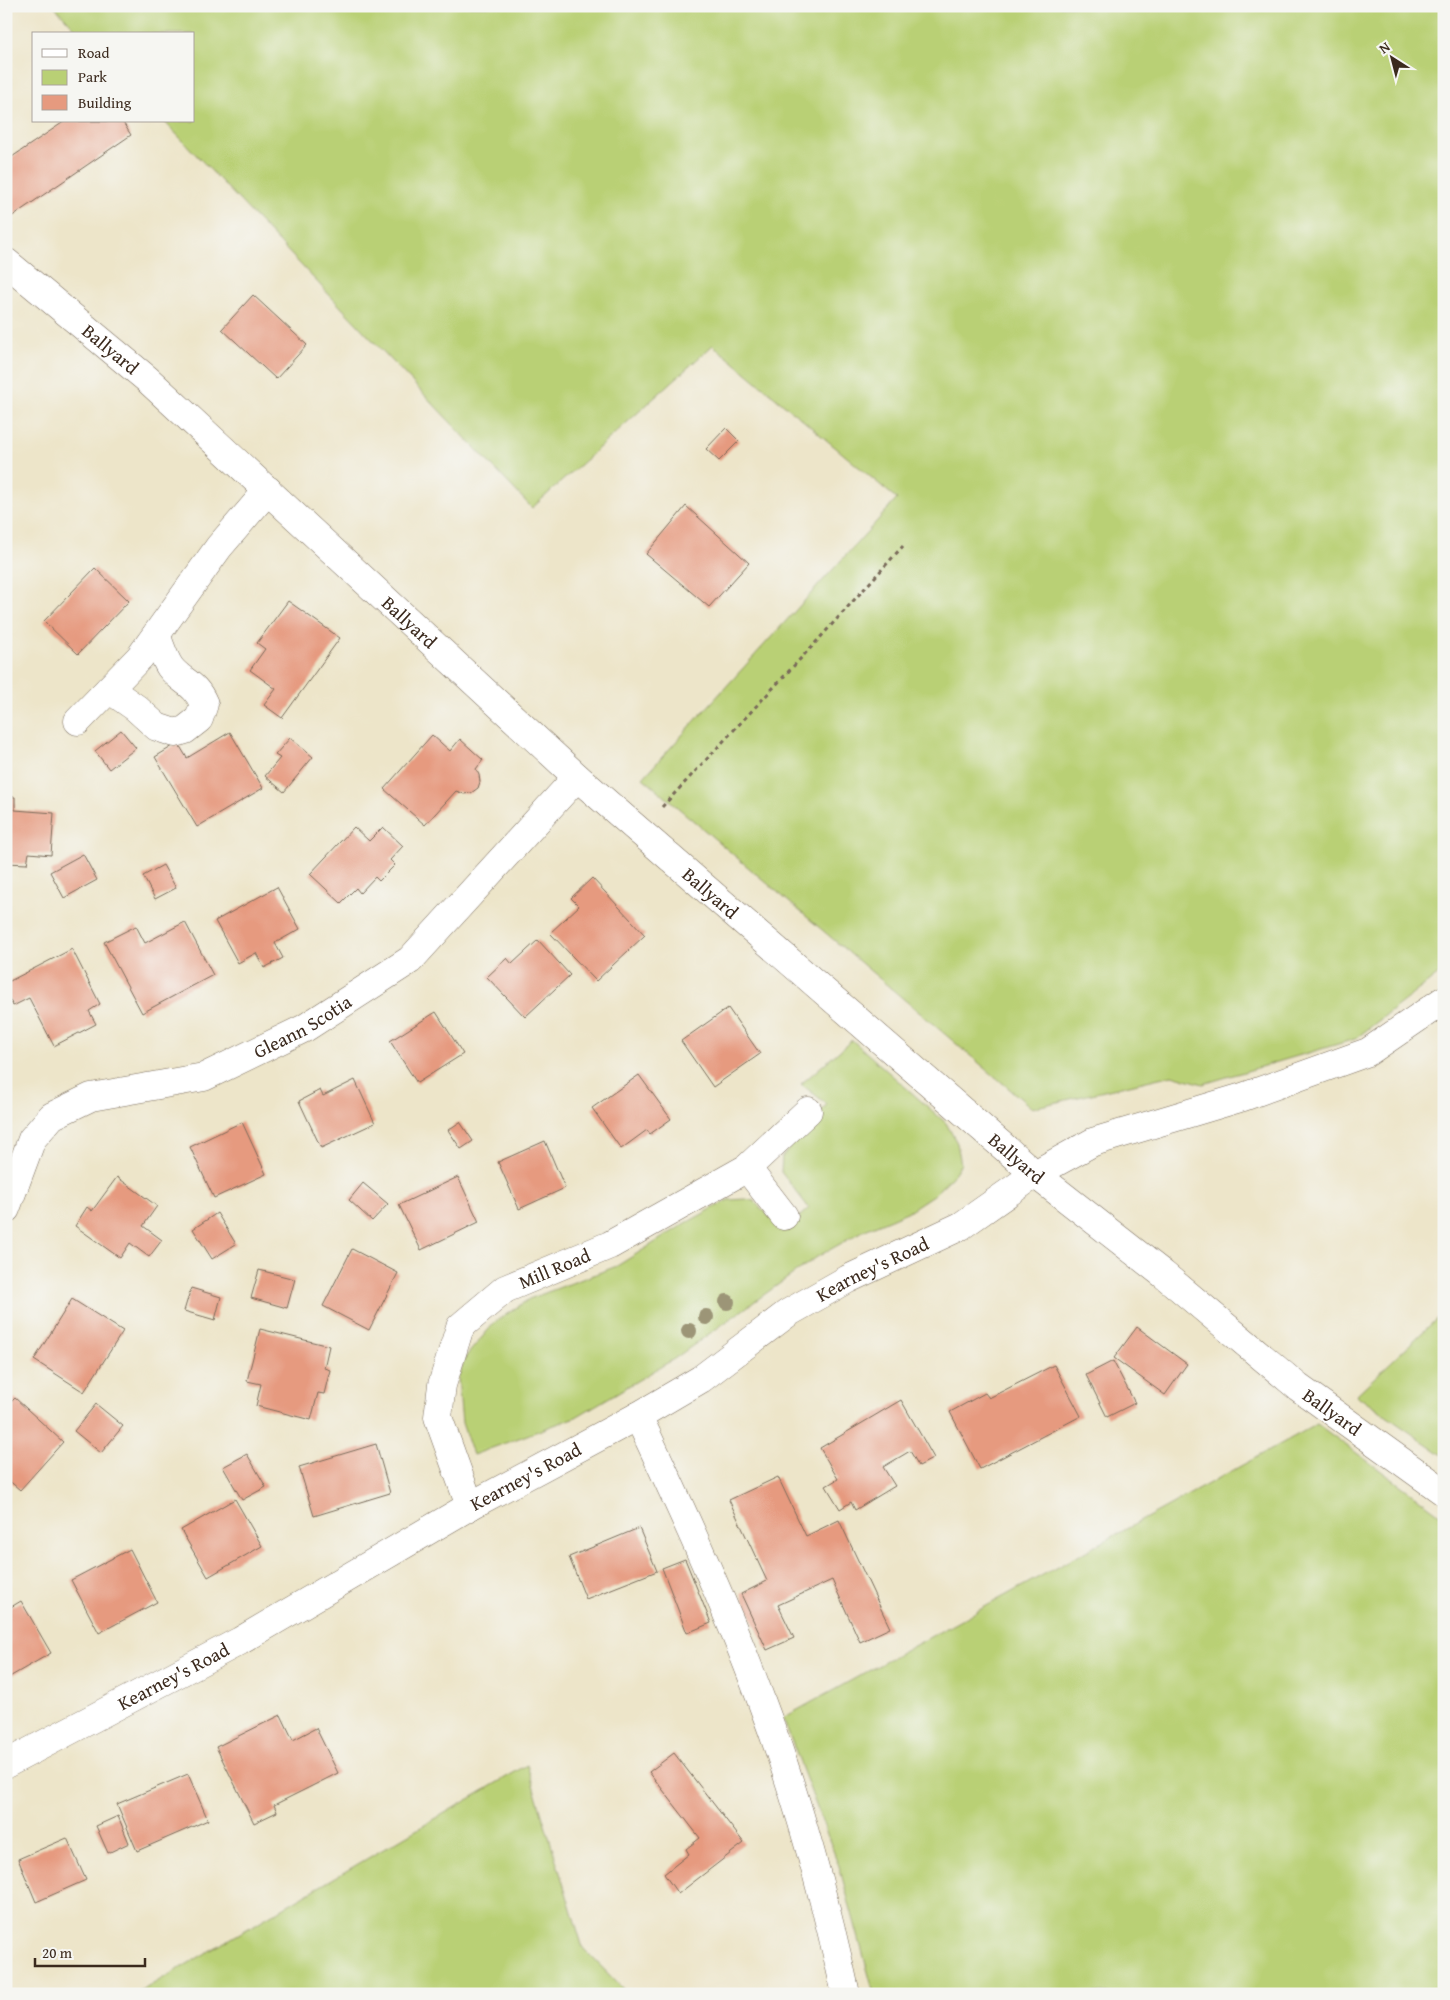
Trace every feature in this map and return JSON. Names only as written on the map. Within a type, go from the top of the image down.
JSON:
[{"type":"street","name":"Ballyard","points":[[6,262],[147,378],[577,777],[1035,1174],[1162,1274],[1298,1388],[1444,1492]]},
{"type":"street","points":[[78,721],[140,657],[219,547],[268,490]]},
{"type":"street","points":[[109,689],[136,708],[157,728],[174,733],[185,730],[198,719],[204,704],[201,696],[195,688],[170,667],[156,634]]},
{"type":"street","name":"Gleann Scotia","points":[[6,1209],[32,1139],[52,1116],[91,1097],[204,1077],[305,1028],[410,960],[577,777]]},
{"type":"street","name":"Kearney's Road","points":[[6,1764],[240,1641],[470,1506],[638,1416],[701,1379],[788,1314],[848,1279],[961,1226],[1035,1174],[1093,1142],[1243,1097],[1368,1052],[1444,1000]]},
{"type":"street","name":"Mill Road","points":[[470,1506],[438,1417],[442,1385],[460,1327],[505,1289],[610,1245],[747,1168],[808,1112]]},
{"type":"street","points":[[747,1168],[784,1216]]},
{"type":"street","points":[[638,1416],[710,1571],[761,1700],[791,1786],[835,1944],[846,1994]]},
{"type":"path","points":[[639,831],[903,546]]},
{"type":"green space","points":[[54,6],[1444,6],[1444,970],[1355,1039],[1203,1084],[1172,1075],[1032,1108],[643,778],[897,499],[713,345],[532,508],[165,122],[195,122],[195,32],[78,32]]},
{"type":"green space","points":[[852,1040],[946,1123],[957,1143],[961,1164],[951,1178],[933,1195],[907,1212],[865,1230],[817,1257],[674,1359],[576,1417],[473,1455],[462,1423],[458,1377],[467,1355],[495,1322],[529,1299],[617,1266],[686,1223],[728,1200],[746,1199],[754,1201],[783,1231],[809,1208],[781,1172],[782,1157],[827,1104],[801,1084]]},
{"type":"green space","points":[[1444,1312],[1444,1456],[1356,1395]]},
{"type":"green space","points":[[1317,1424],[1444,1517],[1444,1994],[874,1994],[839,1866],[783,1718]]},
{"type":"green space","points":[[527,1765],[583,1948],[628,1994],[136,1994]]},
{"type":"building","points":[[64,122],[123,122],[131,135],[11,217],[6,210],[6,161]]},
{"type":"building","points":[[253,295],[307,345],[276,379],[222,329]]},
{"type":"building","points":[[726,428],[739,441],[719,461],[706,449]]},
{"type":"building","points":[[686,506],[749,563],[709,607],[646,554]]},
{"type":"building","points":[[95,568],[129,601],[78,654],[44,621]]},
{"type":"building","points":[[288,601],[340,638],[282,718],[264,705],[276,689],[250,670],[265,649],[257,643]]},
{"type":"building","points":[[121,730],[136,748],[109,769],[95,751]]},
{"type":"building","points":[[230,732],[263,788],[197,827],[155,757],[178,743],[187,758]]},
{"type":"building","points":[[432,735],[450,751],[460,739],[483,760],[476,769],[480,782],[478,788],[471,793],[464,794],[456,791],[425,825],[384,789]]},
{"type":"building","points":[[290,738],[313,757],[284,792],[265,776],[280,758],[275,755]]},
{"type":"building","points":[[6,797],[15,797],[15,810],[54,813],[51,855],[29,853],[27,864],[6,863]]},
{"type":"building","points":[[354,827],[369,841],[383,827],[403,846],[390,860],[395,865],[379,881],[375,877],[360,893],[356,888],[341,903],[310,874]]},
{"type":"building","points":[[83,854],[97,880],[64,898],[50,872]]},
{"type":"building","points":[[163,865],[176,888],[155,899],[143,876]]},
{"type":"building","points":[[592,878],[645,935],[596,981],[550,933],[579,906],[571,898]]},
{"type":"building","points":[[277,887],[300,929],[275,943],[283,958],[264,968],[256,953],[238,963],[215,921]]},
{"type":"building","points":[[185,922],[213,975],[142,1013],[104,942],[136,926],[145,943]]},
{"type":"building","points":[[538,940],[570,975],[525,1017],[487,977],[507,958],[512,964]]},
{"type":"building","points":[[72,949],[100,1004],[89,1011],[96,1024],[54,1046],[29,998],[13,1006],[6,993],[6,983]]},
{"type":"building","points":[[728,1008],[760,1054],[713,1087],[681,1041]]},
{"type":"building","points":[[436,1012],[463,1054],[417,1083],[390,1041]]},
{"type":"building","points":[[639,1075],[671,1119],[650,1134],[647,1130],[621,1149],[592,1108]]},
{"type":"building","points":[[355,1080],[375,1123],[321,1148],[299,1101],[320,1090],[323,1096]]},
{"type":"building","points":[[242,1122],[266,1174],[214,1198],[190,1147]]},
{"type":"building","points":[[460,1122],[473,1141],[461,1149],[448,1130]]},
{"type":"building","points":[[545,1141],[565,1188],[519,1209],[498,1162]]},
{"type":"building","points":[[117,1177],[157,1206],[143,1226],[162,1240],[149,1257],[130,1243],[120,1258],[75,1226],[87,1207],[92,1211]]},
{"type":"building","points":[[458,1177],[479,1222],[421,1250],[399,1205]]},
{"type":"building","points":[[363,1183],[388,1204],[372,1221],[349,1200]]},
{"type":"building","points":[[217,1213],[236,1244],[212,1259],[193,1229]]},
{"type":"building","points":[[352,1249],[398,1273],[369,1330],[323,1306]]},
{"type":"building","points":[[259,1270],[295,1279],[287,1308],[251,1298]]},
{"type":"building","points":[[191,1288],[221,1297],[215,1320],[184,1311]]},
{"type":"building","points":[[72,1299],[123,1331],[84,1392],[34,1360]]},
{"type":"building","points":[[1137,1327],[1187,1364],[1165,1395],[1114,1358]]},
{"type":"building","points":[[260,1329],[329,1346],[324,1368],[330,1370],[324,1394],[318,1393],[311,1420],[256,1406],[261,1384],[247,1381]]},
{"type":"building","points":[[1113,1361],[1135,1403],[1107,1417],[1086,1375]]},
{"type":"building","points":[[1054,1365],[1081,1416],[980,1469],[950,1412],[985,1393],[989,1398]]},
{"type":"building","points":[[15,1398],[63,1442],[20,1490],[6,1478],[6,1431],[8,1429],[6,1428],[6,1407]]},
{"type":"building","points":[[901,1400],[934,1458],[919,1466],[910,1451],[883,1467],[895,1486],[855,1510],[851,1502],[840,1509],[826,1486],[838,1479],[820,1448]]},
{"type":"building","points":[[96,1404],[123,1426],[101,1453],[74,1431]]},
{"type":"building","points":[[376,1444],[390,1493],[314,1516],[299,1467]]},
{"type":"building","points":[[247,1454],[266,1487],[242,1500],[223,1467]]},
{"type":"building","points":[[778,1477],[806,1536],[839,1520],[890,1628],[860,1642],[832,1580],[778,1605],[794,1638],[767,1650],[741,1594],[767,1581],[729,1500]]},
{"type":"building","points":[[235,1499],[262,1546],[208,1577],[181,1530]]},
{"type":"building","points":[[639,1528],[657,1571],[586,1599],[569,1557]]},
{"type":"building","points":[[130,1549],[157,1602],[99,1633],[71,1580]]},
{"type":"building","points":[[685,1559],[711,1623],[687,1633],[662,1568]]},
{"type":"building","points":[[21,1601],[51,1653],[6,1679],[6,1610]]},
{"type":"building","points":[[281,1715],[293,1740],[316,1728],[338,1773],[274,1805],[277,1812],[254,1823],[216,1747]]},
{"type":"building","points":[[674,1753],[744,1843],[678,1894],[664,1874],[689,1854],[686,1849],[700,1838],[649,1772]]},
{"type":"building","points":[[188,1774],[208,1820],[137,1851],[117,1804]]},
{"type":"building","points":[[118,1816],[129,1843],[108,1853],[96,1826]]},
{"type":"building","points":[[67,1838],[86,1880],[36,1902],[18,1859]]}]
